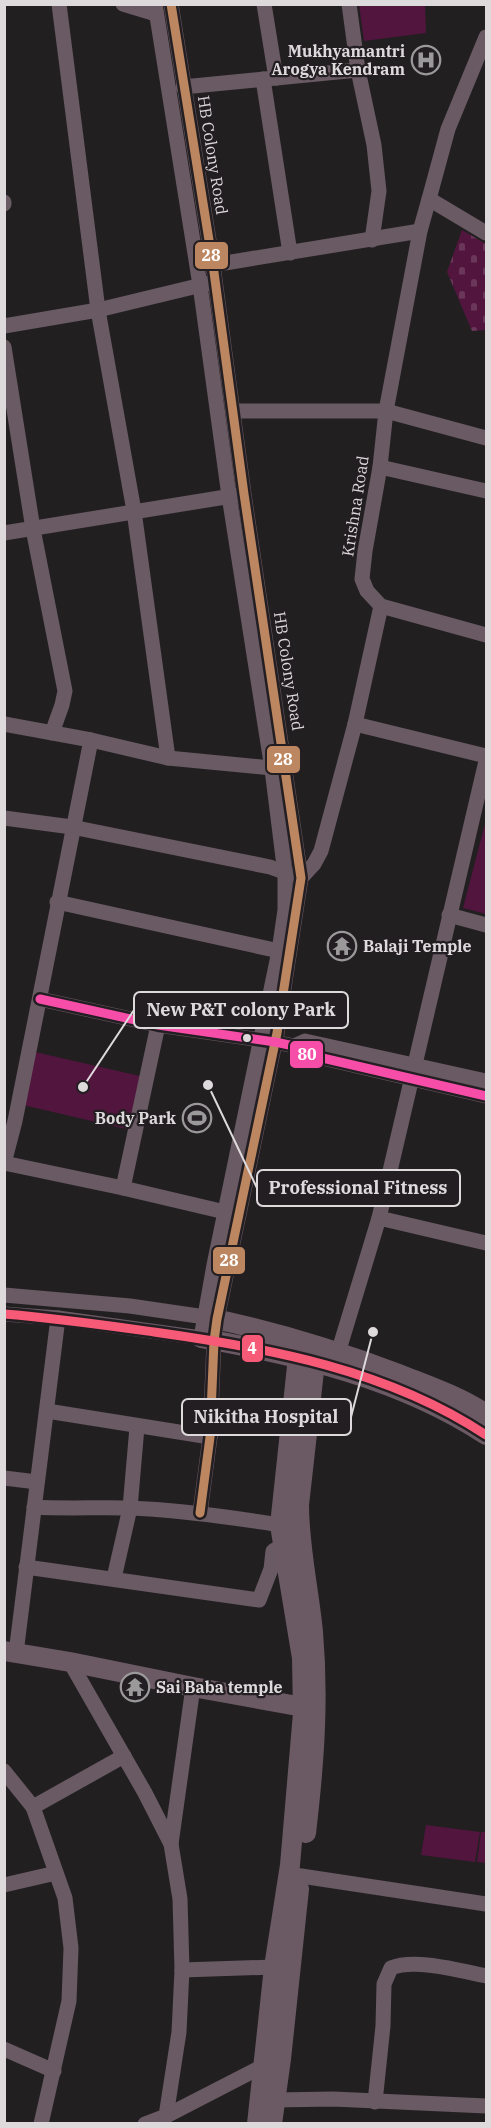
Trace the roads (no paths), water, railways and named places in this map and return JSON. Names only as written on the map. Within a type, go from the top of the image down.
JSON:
[{"type":"main road","points":[[211,1318],[264,1329],[338,1353],[450,1393],[486,1414]]},
{"type":"main road","points":[[208,1340],[306,1359],[429,1401],[486,1435]]},
{"type":"main road","points":[[257,2124],[274,1966],[295,1874],[312,1780],[310,1707],[313,1633],[288,1532],[299,1505],[306,1359]]},
{"type":"main road","points":[[10,1652],[194,1688],[310,1707]]},
{"type":"main road","points":[[272,2124],[281,2059],[295,1874]]},
{"type":"street","points":[[59,4],[98,310],[134,511],[168,758]]},
{"type":"street","points":[[123,4],[155,9],[237,495],[279,769],[301,878],[211,1318]]},
{"type":"street","name":"HB Colony Road","points":[[171,4],[213,265],[233,411],[237,495]]},
{"type":"street","points":[[264,4],[269,79],[290,253]]},
{"type":"street","points":[[349,4],[358,70],[374,145],[379,191],[372,240]]},
{"type":"street","name":"Krishna Road","points":[[381,606],[367,591],[362,579],[380,466],[386,411],[420,231],[448,129],[486,37]]},
{"type":"street","points":[[183,87],[358,70]]},
{"type":"street","points":[[429,199],[486,233]]},
{"type":"street","points":[[213,265],[420,231]]},
{"type":"street","points":[[4,326],[98,310],[215,281]]},
{"type":"street","points":[[4,347],[33,529],[65,691],[52,733]]},
{"type":"street","points":[[233,411],[386,411],[486,438]]},
{"type":"street","points":[[380,466],[486,490]]},
{"type":"street","points":[[4,533],[237,495]]},
{"type":"street","points":[[301,878],[315,864],[321,851],[355,724],[381,606],[486,635]]},
{"type":"street","points":[[4,724],[91,740],[168,758],[279,769]]},
{"type":"street","points":[[355,724],[486,756]]},
{"type":"street","points":[[91,740],[57,902],[40,999],[10,1119],[4,1163],[225,1212]]},
{"type":"street","points":[[338,1353],[379,1218],[486,761]]},
{"type":"street","points":[[200,1513],[210,1437],[208,1340],[225,1212],[267,1041],[285,910],[279,769]]},
{"type":"street","points":[[4,818],[72,827],[270,867],[301,878]]},
{"type":"street","points":[[57,902],[279,951]]},
{"type":"street","points":[[449,915],[486,925]]},
{"type":"street","points":[[40,999],[158,1025],[294,1046],[301,1053],[486,1082]]},
{"type":"street","points":[[123,1188],[158,1025]]},
{"type":"street","points":[[415,1072],[486,1096]]},
{"type":"street","points":[[379,1218],[486,1243]]},
{"type":"street","points":[[4,1295],[130,1306],[211,1318]]},
{"type":"street","points":[[4,1314],[58,1318],[208,1340]]},
{"type":"street","points":[[10,1652],[26,1567],[58,1318]]},
{"type":"street","points":[[47,1412],[210,1437]]},
{"type":"street","points":[[114,1578],[130,1508],[137,1427]]},
{"type":"street","points":[[4,1478],[37,1482]]},
{"type":"street","points":[[26,1567],[259,1600],[271,1569],[273,1551],[288,1532],[200,1513],[130,1508],[34,1507]]},
{"type":"street","points":[[70,1662],[171,1844]]},
{"type":"street","points":[[166,2116],[179,2032],[182,1970],[180,1899],[171,1844],[194,1688]]},
{"type":"street","points":[[33,1807],[124,1756]]},
{"type":"street","points":[[4,1771],[33,1807],[65,1898],[72,1948],[69,2001],[40,2124]]},
{"type":"street","points":[[4,1885],[56,1873]]},
{"type":"street","points":[[295,1874],[486,1904]]},
{"type":"street","points":[[375,2102],[383,2026],[384,1984],[391,1968],[405,1964],[417,1964],[486,1976]]},
{"type":"street","points":[[182,1970],[274,1966]]},
{"type":"street","points":[[4,2049],[54,2071]]},
{"type":"street","points":[[145,2124],[166,2116],[265,2065]]},
{"type":"street","points":[[275,2100],[333,2099],[486,2106]]},
{"type":"place","name":"Mukhyamantri Arogya Kendram","points":[[426,60]]},
{"type":"place","name":"Balaji Temple","points":[[342,946]]},
{"type":"place","name":"Professional Fitness","points":[[208,1085]]},
{"type":"place","name":"New P&T colony Park","points":[[83,1087]]},
{"type":"place","name":"Body Park","points":[[197,1118]]},
{"type":"place","name":"Nikitha Hospital","points":[[373,1332]]},
{"type":"place","name":"Sai Baba temple","points":[[135,1687]]}]
